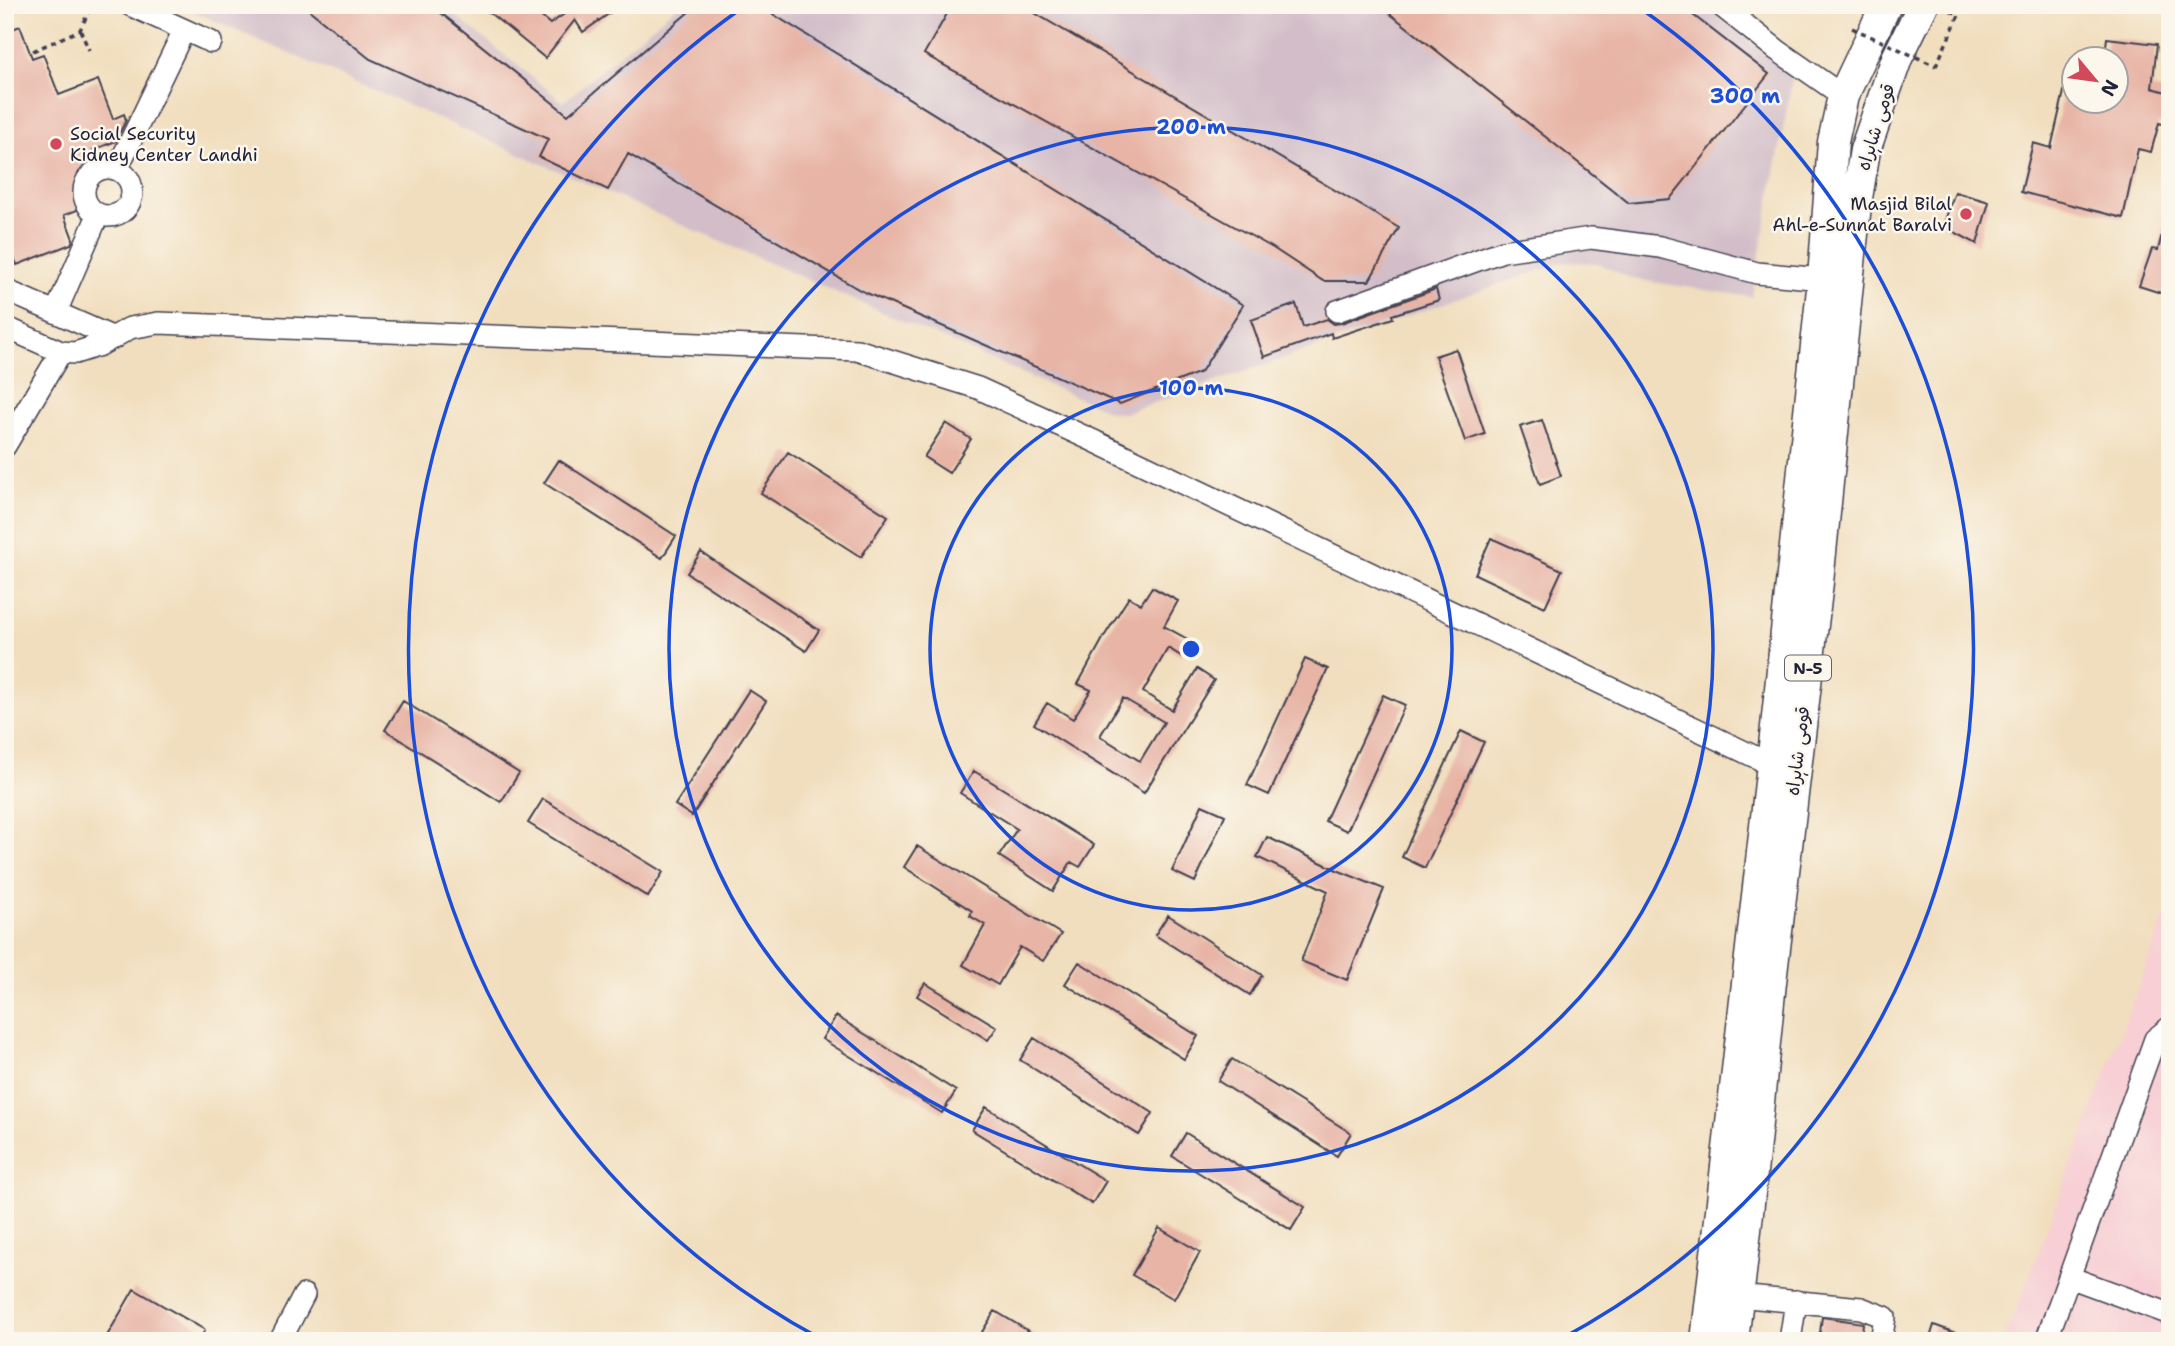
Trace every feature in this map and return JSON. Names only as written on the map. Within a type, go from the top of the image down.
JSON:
[{"type":"highway","name":"قومی شاہراہ","points":[[1706,1341],[1772,765],[1823,279],[1833,142],[1843,96],[1886,5]]},
{"type":"highway","name":"قومی شاہراہ","points":[[1733,1341],[1771,982],[1818,582],[1856,204],[1865,150],[1898,58],[1923,5]]},
{"type":"street","points":[[131,5],[211,42]]},
{"type":"street","points":[[1720,5],[1777,50],[1843,96]]},
{"type":"street","points":[[117,169],[184,30]]},
{"type":"street","points":[[110,167],[117,169],[129,179],[131,201],[121,213],[114,216],[98,215],[87,205],[83,190],[85,183],[95,171],[110,167]]},
{"type":"street","points":[[56,312],[98,215]]},
{"type":"street","points":[[1337,311],[1503,251],[1591,238],[1660,247],[1757,272],[1823,279]]},
{"type":"street","points":[[5,290],[114,338]]},
{"type":"street","points":[[5,327],[61,352],[75,353],[100,345],[130,328],[158,323],[856,350],[978,388],[1071,430],[1772,765]]},
{"type":"street","points":[[5,446],[61,352]]},
{"type":"street","points":[[2046,1341],[2155,1040],[2170,1027]]},
{"type":"street","points":[[2069,1277],[2170,1314]]},
{"type":"street","points":[[280,1341],[304,1294]]},
{"type":"street","points":[[1738,1296],[1861,1308],[1885,1317],[1881,1341]]},
{"type":"street","points":[[1790,1341],[1796,1301]]},
{"type":"path","points":[[33,51],[80,30],[92,5]]},
{"type":"path","points":[[1852,28],[1936,66],[1959,15],[1941,5]]},
{"type":"path","points":[[80,30],[89,50]]},
{"type":"shaded area","points":[[178,5],[442,5],[563,102],[678,5],[1704,5],[1793,75],[1752,297],[1632,279],[1598,263],[1564,262],[1124,413],[1111,412]]},
{"type":"shaded area","points":[[2170,903],[2170,1341],[2003,1341],[2021,1298]]},
{"type":"building","points":[[303,5],[431,5],[568,115],[697,5],[758,5],[1243,305],[1201,372],[1120,404],[860,290],[628,154],[608,190],[539,157],[548,139],[370,59]]},
{"type":"building","points":[[480,5],[527,5],[550,24],[577,5],[621,5],[583,32],[575,20],[545,58]]},
{"type":"building","points":[[952,5],[1021,5],[1399,228],[1369,281],[1323,281],[1273,248],[924,54]]},
{"type":"building","points":[[1379,5],[1680,5],[1769,74],[1670,199],[1629,203]]},
{"type":"building","name":"Social Security Kidney Center Landhi","points":[[20,26],[32,58],[43,54],[59,95],[98,80],[113,119],[124,114],[126,120],[116,141],[93,150],[99,164],[88,170],[78,181],[75,193],[80,209],[64,215],[73,239],[71,244],[17,265],[5,235],[5,136],[12,133],[5,114],[5,32]]},
{"type":"building","points":[[2107,38],[2157,44],[2152,88],[2170,93],[2170,126],[2159,123],[2151,152],[2138,149],[2123,218],[2021,192],[2033,143],[2051,148],[2060,109],[2060,116],[2130,116],[2130,46],[2106,46]]},
{"type":"building","name":"Masjid Bilal Ahl-e-Sunnat Baralvi","points":[[1955,192],[1989,202],[1977,244],[1943,226]]},
{"type":"building","points":[[2165,222],[2170,223],[2170,296],[2139,286],[2152,249],[2158,250]]},
{"type":"building","points":[[1436,289],[1439,300],[1332,338],[1331,333],[1264,357],[1251,320],[1296,304],[1303,327],[1327,319],[1334,324],[1341,323]]},
{"type":"building","points":[[1456,349],[1485,434],[1465,441],[1435,356]]},
{"type":"building","points":[[1542,420],[1561,476],[1540,484],[1520,427]]},
{"type":"building","points":[[946,423],[971,439],[949,473],[924,457]]},
{"type":"building","points":[[788,452],[888,516],[861,557],[761,493]]},
{"type":"building","points":[[559,460],[676,536],[662,558],[544,483]]},
{"type":"building","points":[[1491,538],[1562,570],[1545,607],[1475,574]]},
{"type":"building","points":[[701,552],[819,630],[806,651],[687,573]]},
{"type":"building","points":[[1152,587],[1178,601],[1164,626],[1189,640],[1181,656],[1168,648],[1143,692],[1172,710],[1197,669],[1214,680],[1144,793],[1034,724],[1047,703],[1073,719],[1091,690],[1078,684],[1105,635],[1129,597],[1141,604]],"holes":[[[1123,698],[1164,722],[1140,761],[1100,736]]]},
{"type":"building","points":[[1305,659],[1328,669],[1269,795],[1247,785]]},
{"type":"building","points":[[749,690],[766,701],[692,816],[675,805]]},
{"type":"building","points":[[1383,695],[1405,705],[1347,831],[1325,821]]},
{"type":"building","points":[[403,701],[519,773],[501,802],[385,730]]},
{"type":"building","points":[[1461,731],[1484,742],[1425,868],[1402,857]]},
{"type":"building","points":[[974,771],[1094,845],[1080,867],[1071,862],[1053,891],[999,856],[1017,829],[960,793]]},
{"type":"building","points":[[543,799],[663,872],[648,897],[528,823]]},
{"type":"building","points":[[1202,805],[1225,815],[1195,882],[1172,871]]},
{"type":"building","points":[[1267,837],[1384,889],[1347,980],[1301,961],[1328,891],[1257,857]]},
{"type":"building","points":[[917,846],[1061,934],[1043,961],[1020,947],[998,985],[963,965],[985,925],[970,916],[972,911],[904,867]]},
{"type":"building","points":[[1168,915],[1262,975],[1250,995],[1155,935]]},
{"type":"building","points":[[1079,962],[1198,1036],[1184,1059],[1065,984]]},
{"type":"building","points":[[925,983],[997,1027],[988,1040],[917,996]]},
{"type":"building","points":[[836,1016],[956,1091],[942,1113],[822,1039]]},
{"type":"building","points":[[1034,1038],[1153,1113],[1139,1135],[1020,1060]]},
{"type":"building","points":[[1232,1059],[1351,1133],[1337,1156],[1218,1081]]},
{"type":"building","points":[[986,1107],[1106,1181],[1092,1204],[972,1130]]},
{"type":"building","points":[[1186,1133],[1305,1207],[1291,1230],[1172,1156]]},
{"type":"building","points":[[1159,1228],[1200,1252],[1174,1299],[1132,1275]]},
{"type":"building","points":[[134,1289],[205,1330],[199,1341],[104,1341]]},
{"type":"building","points":[[995,1311],[1045,1341],[997,1341],[982,1332]]},
{"type":"building","points":[[1822,1317],[1863,1323],[1861,1341],[1819,1341]]},
{"type":"building","points":[[1934,1325],[1972,1339],[1929,1341]]},
{"type":"place","name":"Social Security Kidney Center Landhi","points":[[56,144]]},
{"type":"place","name":"Masjid Bilal Ahl-e-Sunnat Baralvi","points":[[1966,214]]}]
